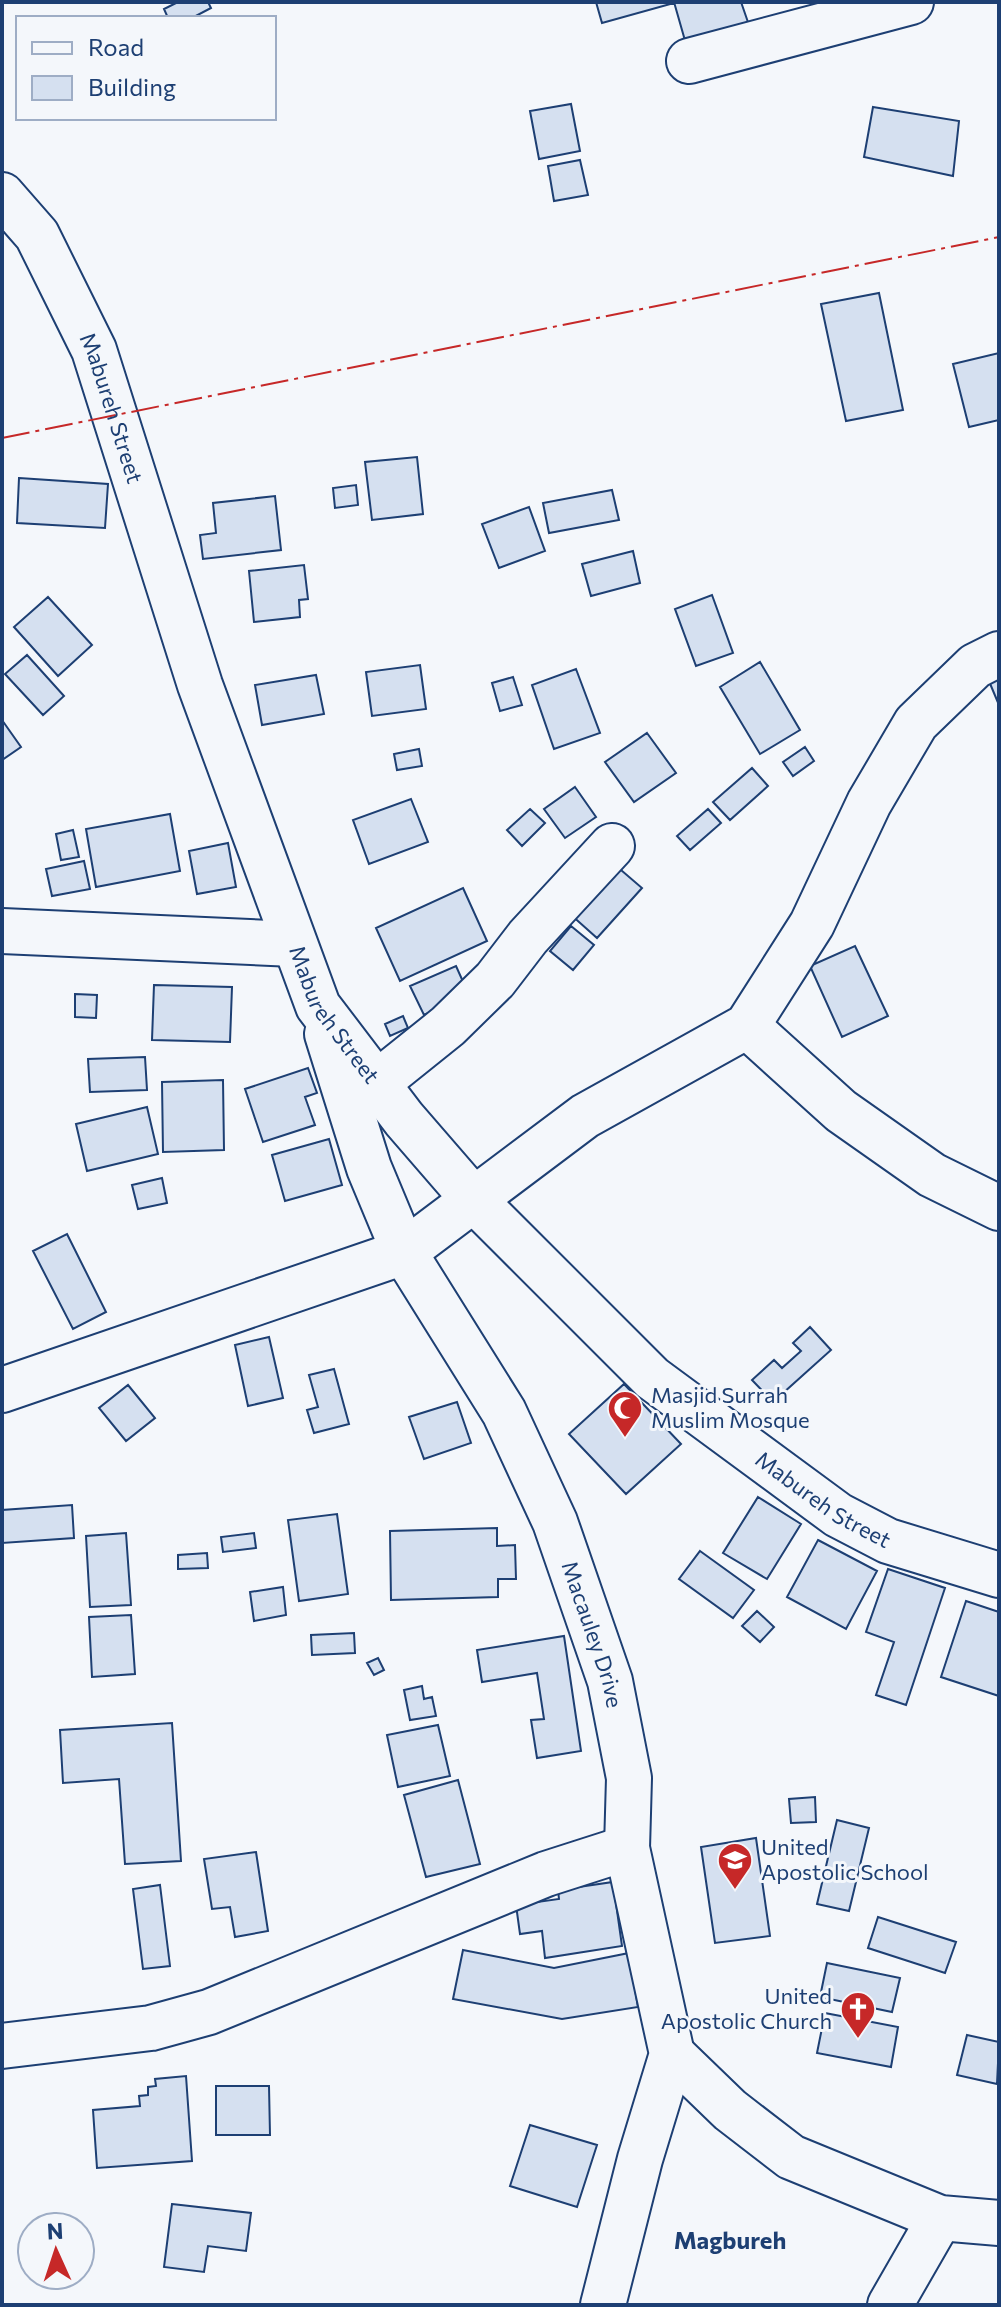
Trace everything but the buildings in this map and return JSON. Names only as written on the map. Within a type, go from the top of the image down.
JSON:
[{"type":"street","points":[[689,61],[911,2]]},
{"type":"street","name":"Mabureh Street","points":[[2,195],[37,235],[94,350],[200,685],[318,1006],[475,1201],[652,1378],[838,1515],[888,1541],[999,1575]]},
{"type":"street","points":[[2,1390],[404,1252],[585,1116],[747,1026],[812,924],[869,803],[916,723],[975,666],[999,654]]},
{"type":"street","points":[[377,1083],[448,1026],[495,980],[528,937],[612,846]]},
{"type":"street","points":[[2,931],[294,944]]},
{"type":"street","name":"Macauley Drive","points":[[318,1006],[369,1168],[404,1252],[504,1412],[555,1522],[610,1681],[629,1778],[627,1848],[672,2054],[640,2159],[603,2305]]},
{"type":"street","points":[[747,1026],[841,1111],[932,1175],[999,1208]]},
{"type":"street","points":[[2,2046],[151,2028],[209,2012],[546,1874],[627,1848]]},
{"type":"street","points":[[672,2054],[730,2110],[791,2157],[940,2218],[999,2223]]},
{"type":"street","points":[[890,2305],[940,2218]]},
{"type":"power","points":[[2,438],[999,237]]},
{"type":"place","name":"Masjid Surrah Muslim Mosque","points":[[625,1439]]},
{"type":"place","name":"United Apostolic School","points":[[735,1891]]},
{"type":"place","name":"United Apostolic Church","points":[[858,2040]]},
{"type":"district","name":"Magbureh","points":[[730,2241]]}]
